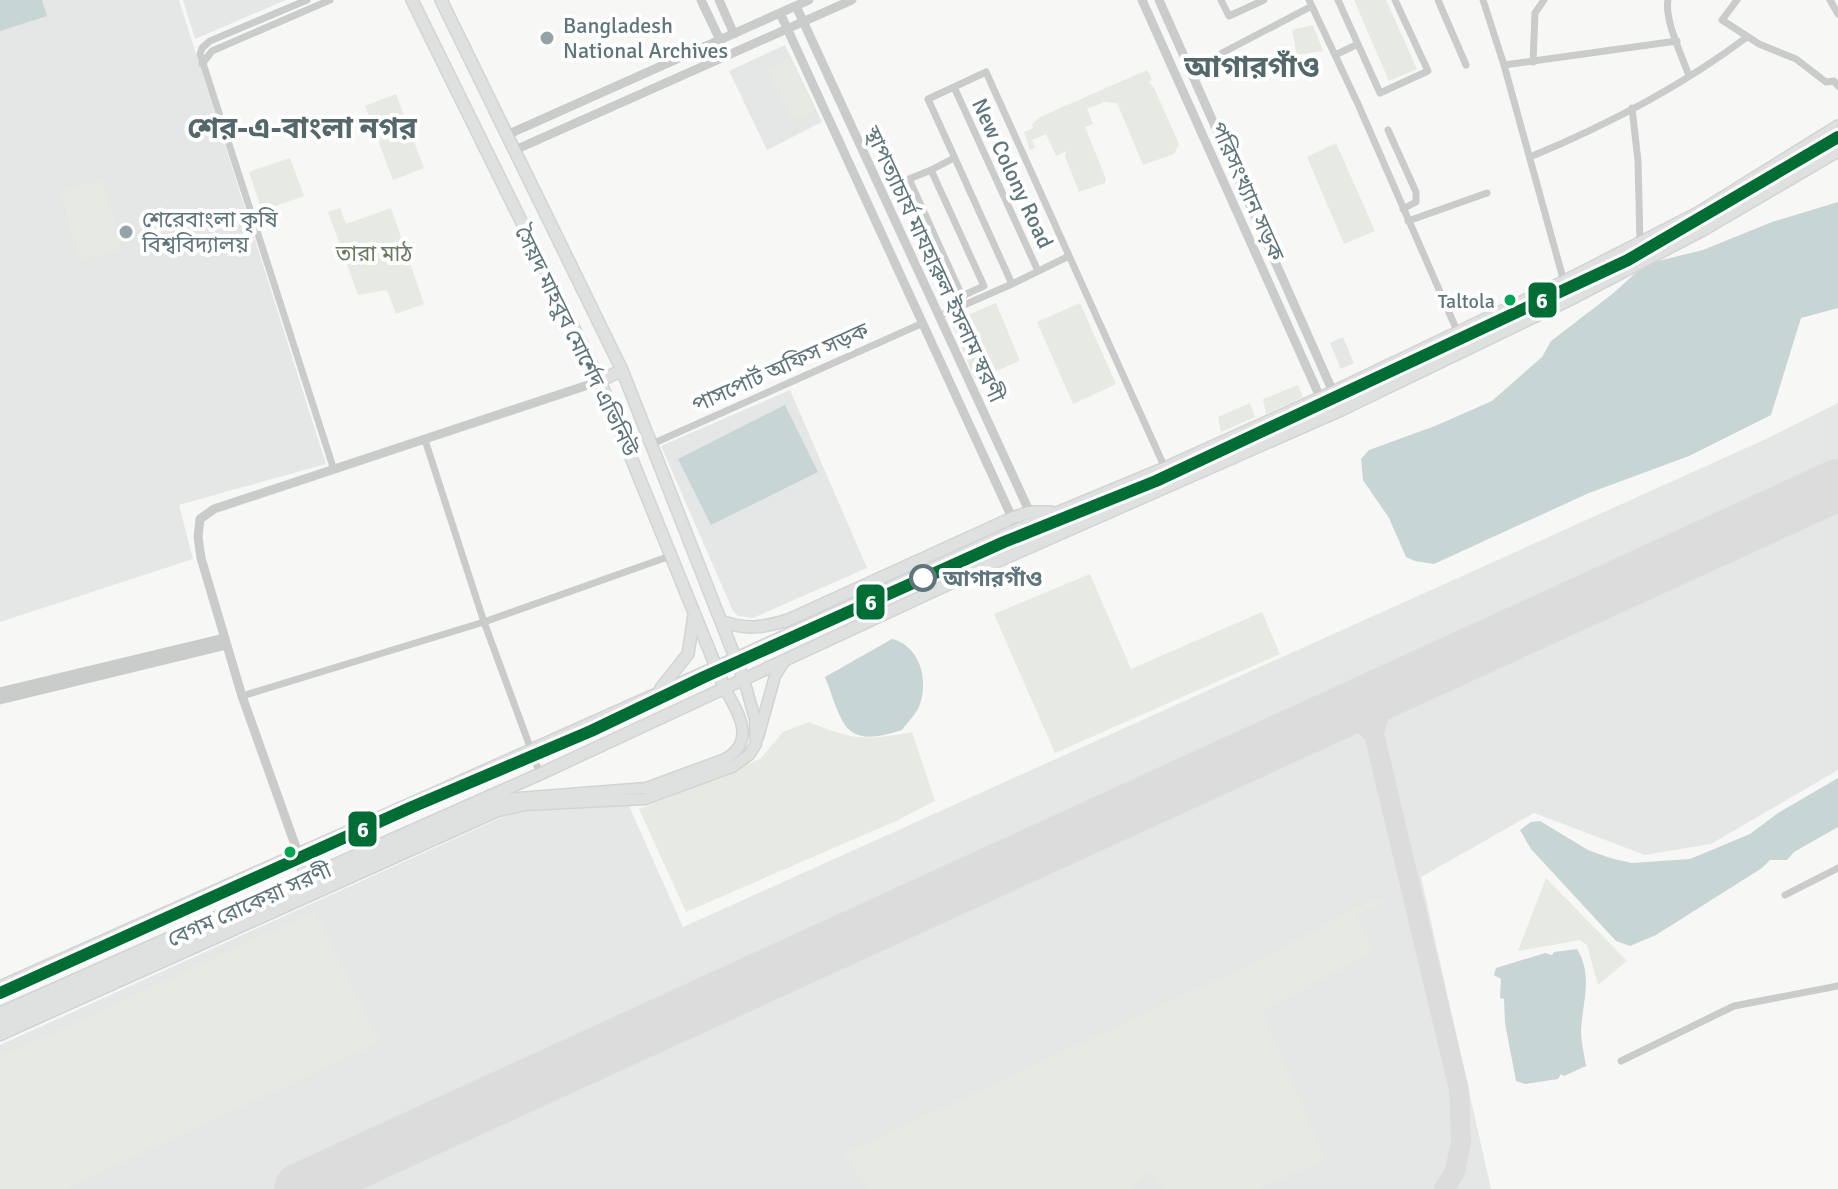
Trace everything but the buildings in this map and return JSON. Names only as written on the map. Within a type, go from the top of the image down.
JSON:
[{"type":"main road","name":"সৈয়দ মাহবুব মোর্শেদ এভিনিউ","points":[[412,0],[600,381],[725,689]]},
{"type":"main road","name":"সৈয়দ মাহবুব মোর্শেদ এভিনিউ","points":[[441,0],[520,148],[622,370],[744,680]]},
{"type":"main road","name":"বেগম রোকেয়া সরণী","points":[[0,987],[717,667],[1015,523],[1058,512],[1165,468],[1333,392],[1563,282],[1698,213],[1838,126]]},
{"type":"main road","name":"বেগম রোকেয়া সরণী","points":[[0,1013],[540,774],[982,568],[1341,410],[1569,300],[1703,230],[1838,151]]},
{"type":"main road","points":[[600,381],[622,370]]},
{"type":"main road","points":[[1333,392],[1341,410]]},
{"type":"main road","points":[[1320,397],[1328,415]]},
{"type":"main road","points":[[1165,468],[1173,485]]},
{"type":"main road","points":[[721,621],[757,629],[788,620],[1015,523]]},
{"type":"main road","points":[[655,694],[688,654],[694,609]]},
{"type":"main road","points":[[0,1035],[498,811],[525,805],[657,796],[732,767],[749,755],[756,744],[775,676],[785,660]]},
{"type":"main road","points":[[744,680],[755,719],[756,744]]},
{"type":"main road","points":[[0,1024],[506,799],[646,788],[725,759],[736,751],[744,732],[741,719],[725,689]]},
{"type":"main road","points":[[298,853],[307,878]]},
{"type":"street","points":[[299,8],[307,0]]},
{"type":"street","points":[[330,0],[299,8],[210,41],[200,54],[334,470]]},
{"type":"street","points":[[701,0],[720,40]]},
{"type":"street","points":[[719,0],[734,34]]},
{"type":"street","points":[[512,132],[809,0]]},
{"type":"street","points":[[520,148],[852,0]]},
{"type":"street","name":"পরিসংখ্যান সড়ক","points":[[1142,0],[1320,397]]},
{"type":"street","points":[[1159,0],[1333,392]]},
{"type":"street","points":[[1221,0],[1229,16],[1264,0]]},
{"type":"street","points":[[1338,0],[1380,93],[1428,71],[1395,0]]},
{"type":"street","points":[[1438,0],[1466,65]]},
{"type":"street","points":[[1483,0],[1569,300]]},
{"type":"street","points":[[1533,62],[1535,13],[1544,0]]},
{"type":"street","points":[[1668,0],[1666,7],[1689,76]]},
{"type":"street","points":[[1737,0],[1722,20],[1747,37],[1796,59],[1826,82],[1834,81],[1838,86]]},
{"type":"street","points":[[1830,0],[1838,14]]},
{"type":"street","points":[[1222,53],[1311,3],[1458,333]]},
{"type":"street","name":"স্থাপত্যাচার্য মাযহারুল ইসলাম স্বরণী","points":[[796,6],[1032,517]]},
{"type":"street","name":"স্থাপত্যাচার্য মাযহারুল ইসলাম স্বরণী","points":[[780,13],[1015,523]]},
{"type":"street","points":[[1530,157],[1632,108],[1689,76],[1747,37]]},
{"type":"street","points":[[1504,65],[1677,41]]},
{"type":"street","points":[[1335,55],[1358,44]]},
{"type":"street","name":"New Colony Road","points":[[1012,284],[928,99],[986,72],[1165,468]]},
{"type":"street","name":"New Colony Road","points":[[954,87],[1038,271]]},
{"type":"street","points":[[1632,108],[1638,161],[1640,243]]},
{"type":"street","points":[[1388,130],[1416,192],[1416,202],[1403,209]]},
{"type":"street","points":[[847,159],[863,151]]},
{"type":"street","points":[[931,170],[984,286],[962,296],[909,179],[954,158]]},
{"type":"street","points":[[1408,221],[1487,193]]},
{"type":"street","name":"New Colony Road","points":[[939,316],[1069,256]]},
{"type":"street","points":[[923,323],[939,316]]},
{"type":"street","name":"পাসপোর্ট অফিস সড়ক","points":[[652,444],[923,323]]},
{"type":"street","points":[[298,853],[242,696],[199,548],[200,519],[214,509],[600,381]]},
{"type":"street","points":[[425,440],[484,622],[540,774]]},
{"type":"street","points":[[242,696],[484,622],[673,555]]},
{"type":"street","points":[[0,692],[226,641]]},
{"type":"street","points":[[0,700],[226,641]]},
{"type":"street","points":[[1785,895],[1838,868]]},
{"type":"street","points":[[1621,1061],[1734,1006],[1838,986]]},
{"type":"shaded area","name":"শেরেবাংলা কৃষি বিশ্ববিদ্যালয়","points":[[0,0],[179,0],[326,464],[179,505],[193,559],[0,622]]},
{"type":"shaded area","points":[[0,0],[42,0],[47,16],[0,31]]},
{"type":"shaded area","points":[[183,0],[286,0],[195,39]]},
{"type":"shaded area","points":[[785,45],[822,122],[767,150],[729,71]]},
{"type":"shaded area","points":[[1838,202],[1838,308],[1801,318],[1771,415],[1689,456],[1589,493],[1434,564],[1406,557],[1389,518],[1363,480],[1361,459],[1369,450],[1492,401],[1542,357],[1551,341],[1646,264],[1703,250],[1772,222]]},
{"type":"shaded area","points":[[1343,337],[1354,363],[1341,369],[1330,343]]},
{"type":"shaded area","points":[[790,390],[867,568],[753,618],[738,616],[733,611],[661,446]]},
{"type":"shaded area","points":[[1838,403],[1838,770],[1711,844],[1645,855],[1534,813],[1421,877],[1491,1189],[0,1189],[0,1045],[507,815],[629,806],[683,927],[1766,439]]},
{"type":"shaded area","points":[[785,405],[818,472],[711,525],[678,459]]},
{"type":"shaded area","points":[[892,639],[910,649],[916,657],[923,677],[922,699],[902,730],[868,737],[857,734],[848,729],[842,720],[825,677]]},
{"type":"shaded area","points":[[1838,778],[1838,827],[1794,852],[1787,860],[1770,860],[1656,935],[1630,946],[1616,941],[1531,849],[1520,830],[1531,822],[1540,821],[1588,850],[1632,863],[1690,859],[1750,834],[1778,813]]},
{"type":"shaded area","points":[[1577,949],[1586,978],[1581,1029],[1586,1066],[1564,1076],[1561,1074],[1558,1079],[1525,1084],[1516,1081],[1505,1023],[1504,999],[1500,998],[1501,979],[1494,975],[1496,968],[1545,953],[1552,955],[1554,952]]},
{"type":"green space","points":[[1354,0],[1386,0],[1417,69],[1389,81]]},
{"type":"green space","points":[[1313,25],[1323,51],[1297,55],[1292,30]]},
{"type":"green space","points":[[790,58],[814,111],[800,119],[791,118],[767,69]]},
{"type":"green space","points":[[1147,70],[1152,79],[1149,82],[1179,144],[1174,154],[1143,165],[1117,103],[1104,102],[1087,109],[1093,124],[1085,127],[1105,183],[1079,192],[1065,156],[1066,151],[1056,156],[1046,134],[1032,140],[1035,148],[1030,150],[1024,132],[1033,128],[1032,124],[1040,117]]},
{"type":"green space","points":[[396,94],[424,168],[393,180],[365,106]]},
{"type":"green space","points":[[1336,143],[1375,231],[1344,244],[1307,157]]},
{"type":"green space","points":[[290,158],[304,196],[262,211],[249,172]]},
{"type":"green space","points":[[102,180],[122,249],[79,261],[60,192]]},
{"type":"green space","name":"তারা মাঠ","points":[[340,208],[346,224],[391,208],[424,304],[396,314],[387,290],[358,295],[328,212]]},
{"type":"green space","points":[[996,303],[1020,361],[975,380],[951,322]]},
{"type":"green space","points":[[1080,303],[1116,384],[1073,404],[1037,322]]},
{"type":"green space","points":[[1298,385],[1303,397],[1266,414],[1263,399]]},
{"type":"green space","points":[[1250,403],[1255,417],[1221,432],[1218,417]]},
{"type":"green space","points":[[1090,574],[1131,669],[1262,612],[1280,654],[1055,753],[994,614]]},
{"type":"green space","points":[[809,722],[859,737],[912,732],[935,801],[686,912],[639,809],[760,759],[783,732]]},
{"type":"green space","points":[[1546,878],[1627,961],[1598,985],[1587,945],[1580,940],[1518,951]]},
{"type":"green space","points":[[1381,899],[1383,903],[1357,915],[1373,952],[1262,1011],[1326,1160],[1257,1189],[1163,1189],[1150,1172],[1131,1186],[1133,1189],[866,1189],[844,1154],[1257,961],[1356,908]]},
{"type":"green space","points":[[315,911],[380,1042],[66,1189],[0,1189],[0,1055]]},
{"type":"taxiway","points":[[1374,734],[1379,715],[1395,688]]},
{"type":"taxiway","points":[[1336,715],[1358,720],[1374,734],[1459,1090],[1461,1141],[1455,1172],[1444,1189]]},
{"type":"runway","points":[[300,1189],[1838,485]]},
{"type":"transit line","name":"6","points":[[0,993],[412,807],[591,731],[1004,542],[1156,481],[1628,260],[1838,137]]},
{"type":"place","name":"Bangladesh National Archives","points":[[547,38]]},
{"type":"place","name":"শেরেবাংলা কৃষি বিশ্ববিদ্যালয়","points":[[126,232]]},
{"type":"place","name":"Taltola","points":[[1510,300]]},
{"type":"place","name":"আগারগাঁও","points":[[923,578]]},
{"type":"district","name":"আগারগাঁও","points":[[1252,67]]},
{"type":"district","name":"শের-এ-বাংলা নগর","points":[[302,128]]}]
